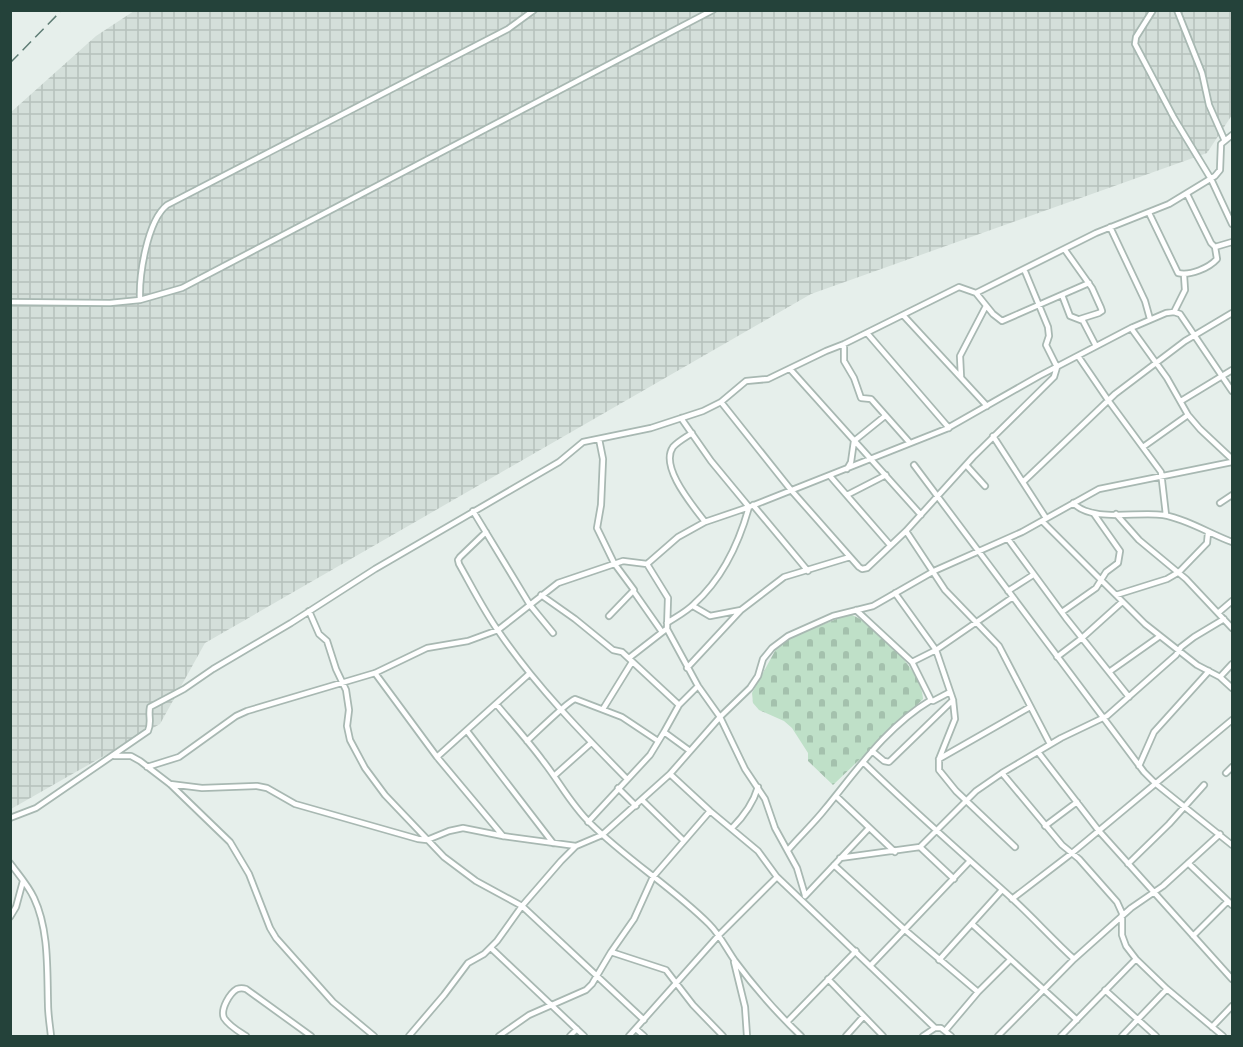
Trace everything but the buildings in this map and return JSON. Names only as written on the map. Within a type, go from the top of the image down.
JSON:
[{"type":"street","points":[[140,300],[141,275],[160,210],[508,29],[534,10]]},
{"type":"street","points":[[10,302],[110,303],[140,300],[182,288],[713,10]]},
{"type":"street","points":[[1153,10],[1136,37],[1136,44],[1174,118],[1211,179],[1233,224]]},
{"type":"street","points":[[1177,10],[1203,73],[1209,105],[1224,139]]},
{"type":"street","points":[[976,292],[1110,227],[1149,213],[1187,194],[1211,179],[1220,170],[1220,149],[1224,139],[1233,135]]},
{"type":"street","points":[[1149,213],[1176,272],[1184,275],[1214,263],[1217,259],[1215,247],[1187,194]]},
{"type":"street","points":[[1110,227],[1145,301],[1150,320]]},
{"type":"street","points":[[1215,247],[1233,242]]},
{"type":"street","points":[[1065,250],[1089,283],[1102,311],[1080,319]]},
{"type":"street","points":[[1024,269],[1049,330],[1046,345],[1057,367]]},
{"type":"street","points":[[1174,312],[1185,290],[1184,275]]},
{"type":"street","points":[[10,818],[36,808],[148,731],[151,725],[150,707],[184,689],[375,568],[559,462],[584,442],[651,428],[721,402],[746,381],[768,379],[959,287],[976,292],[986,306],[1002,321],[1089,283]]},
{"type":"street","points":[[1062,295],[1070,316],[1080,319],[1087,327],[1096,346]]},
{"type":"street","points":[[961,377],[960,356],[986,306]]},
{"type":"street","points":[[147,767],[179,757],[236,716],[375,673],[427,648],[468,641],[498,630],[558,583],[623,561],[647,564],[678,537],[705,522],[830,476],[949,428],[1096,346],[1166,313],[1180,314],[1233,391]]},
{"type":"street","points":[[1024,481],[1108,400],[1195,335],[1233,313]]},
{"type":"street","points":[[903,315],[987,406]]},
{"type":"street","points":[[1131,328],[1167,378],[1188,415],[1233,461]]},
{"type":"street","points":[[867,333],[949,428]]},
{"type":"street","points":[[844,344],[844,361],[855,381],[858,394],[861,398],[871,399],[910,443]]},
{"type":"street","points":[[1078,356],[1161,472],[1166,515]]},
{"type":"street","points":[[721,402],[791,490],[862,569],[867,568],[906,531],[993,436],[1049,382],[1057,367]]},
{"type":"street","points":[[790,369],[921,515]]},
{"type":"street","points":[[1181,401],[1233,370]]},
{"type":"street","points":[[1143,447],[1188,415]]},
{"type":"street","points":[[847,469],[851,462],[854,441],[885,416]]},
{"type":"street","points":[[681,418],[711,461],[808,570]]},
{"type":"street","points":[[692,433],[673,446],[670,462],[678,485],[705,522]]},
{"type":"street","points":[[993,436],[1024,481],[1044,519],[1122,602],[1179,651],[1233,688]]},
{"type":"street","points":[[599,439],[603,459],[601,505],[597,528],[614,563],[634,588],[634,592],[665,628],[698,686],[720,717],[740,760],[765,799],[776,828],[788,850],[804,897]]},
{"type":"street","points":[[409,1036],[468,963],[491,948],[522,906],[576,846],[602,835],[670,774],[720,717],[750,688],[772,648],[788,636],[816,623],[873,606],[934,572],[1008,539],[1104,488],[1233,461]]},
{"type":"street","points":[[914,465],[1139,766],[1156,784],[1231,842]]},
{"type":"street","points":[[966,465],[985,486]]},
{"type":"street","points":[[830,476],[890,545]]},
{"type":"street","points":[[846,495],[886,476]]},
{"type":"street","points":[[1220,503],[1233,495]]},
{"type":"street","points":[[1073,504],[1081,510],[1094,514],[1166,515],[1233,542]]},
{"type":"street","points":[[603,709],[630,660],[693,606],[715,583],[738,541],[751,506]]},
{"type":"street","points":[[473,511],[530,604],[554,633]]},
{"type":"street","points":[[1062,612],[1091,593],[1106,572],[1116,566],[1120,554],[1118,547],[1094,514]]},
{"type":"street","points":[[1116,514],[1139,540],[1179,572],[1231,624]]},
{"type":"street","points":[[906,531],[945,590],[999,646],[1050,744]]},
{"type":"street","points":[[486,532],[458,560],[498,630],[530,674],[561,711],[627,779]]},
{"type":"street","points":[[1116,595],[1167,579],[1179,572],[1207,543],[1208,533]]},
{"type":"street","points":[[1008,539],[1033,575],[1129,697]]},
{"type":"street","points":[[687,668],[741,610],[784,577],[850,557]]},
{"type":"street","points":[[647,564],[668,598],[665,628]]},
{"type":"street","points":[[1008,591],[1033,575]]},
{"type":"street","points":[[609,616],[634,592]]},
{"type":"street","points":[[895,593],[936,650],[953,700],[955,719],[939,759],[939,770],[945,779],[1015,847]]},
{"type":"street","points":[[541,595],[613,650],[622,652],[679,705]]},
{"type":"street","points":[[912,662],[936,650],[1013,597]]},
{"type":"street","points":[[1218,613],[1233,601]]},
{"type":"street","points":[[1057,657],[1122,602]]},
{"type":"street","points":[[693,606],[710,616],[741,610]]},
{"type":"street","points":[[856,610],[912,662],[931,700]]},
{"type":"street","points":[[309,611],[319,634],[327,642],[346,690],[349,704],[347,726],[355,750],[385,795],[456,867],[476,881],[522,906],[644,1020]]},
{"type":"street","points":[[840,858],[920,847],[966,799],[1002,773],[1050,744],[1077,729],[1104,718],[1194,637],[1224,619]]},
{"type":"street","points":[[1108,672],[1160,636]]},
{"type":"street","points":[[1220,677],[1233,664]]},
{"type":"street","points":[[1139,766],[1154,732],[1209,671]]},
{"type":"street","points":[[375,673],[437,757],[502,836]]},
{"type":"street","points":[[437,757],[530,674]]},
{"type":"street","points":[[588,822],[650,754],[679,705],[698,686]]},
{"type":"street","points":[[788,850],[872,751],[915,710],[950,692]]},
{"type":"street","points":[[527,741],[575,699],[622,717],[658,741]]},
{"type":"street","points":[[872,751],[884,761],[889,762],[953,700]]},
{"type":"street","points":[[497,705],[588,822],[631,861],[687,904],[719,935],[753,984],[801,1036]]},
{"type":"street","points":[[939,759],[1030,706]]},
{"type":"street","points":[[1012,899],[1072,853],[1233,720]]},
{"type":"street","points":[[467,731],[553,843]]},
{"type":"street","points":[[664,732],[690,751]]},
{"type":"street","points":[[554,776],[591,742]]},
{"type":"street","points":[[1038,752],[1099,831],[1233,979]]},
{"type":"street","points":[[114,756],[131,756],[170,784],[230,842],[249,874],[276,938],[333,1002],[374,1036]]},
{"type":"street","points":[[863,762],[889,789],[938,830],[969,862],[1012,899],[1074,959]]},
{"type":"street","points":[[1226,773],[1233,767]]},
{"type":"street","points":[[1002,773],[1045,826],[1117,902],[1122,916],[1122,935],[1126,946],[1136,959],[1167,989],[1223,1036]]},
{"type":"street","points":[[670,774],[758,851],[777,877],[804,897],[855,951],[935,1028]]},
{"type":"street","points":[[170,784],[202,788],[257,786],[267,788],[295,804],[427,840],[463,828],[576,846]]},
{"type":"street","points":[[1128,864],[1204,785]]},
{"type":"street","points":[[732,828],[752,803],[758,787]]},
{"type":"street","points":[[618,788],[636,806]]},
{"type":"street","points":[[836,796],[895,852]]},
{"type":"street","points":[[642,800],[683,840]]},
{"type":"street","points":[[1045,826],[1077,802]]},
{"type":"street","points":[[499,1036],[529,1015],[586,990],[634,919],[654,877],[683,840],[710,811]]},
{"type":"street","points":[[804,897],[869,828]]},
{"type":"street","points":[[998,1036],[1074,959],[1122,916],[1154,893],[1220,834]]},
{"type":"street","points":[[920,847],[954,879]]},
{"type":"street","points":[[10,862],[34,898],[41,920],[49,982],[48,1004],[51,1036]]},
{"type":"street","points":[[870,966],[969,862]]},
{"type":"street","points":[[1188,863],[1233,905]]},
{"type":"street","points":[[834,865],[978,992]]},
{"type":"street","points":[[629,1036],[719,935],[777,877]]},
{"type":"street","points":[[10,917],[16,907],[23,880]]},
{"type":"street","points":[[939,960],[1002,890]]},
{"type":"street","points":[[1193,936],[1228,901]]},
{"type":"street","points":[[972,924],[1077,1020]]},
{"type":"street","points":[[491,948],[584,1036]]},
{"type":"street","points":[[787,1022],[855,951]]},
{"type":"street","points":[[611,952],[666,970],[723,1036]]},
{"type":"street","points":[[734,959],[745,1006],[747,1036]]},
{"type":"street","points":[[1061,1036],[1136,959]]},
{"type":"street","points":[[945,1031],[978,992],[1010,960]]},
{"type":"street","points":[[828,979],[883,1036]]},
{"type":"street","points":[[246,1036],[225,1019],[223,1013],[224,1006],[240,988],[246,989],[311,1036]]},
{"type":"street","points":[[1122,1036],[1167,989]]},
{"type":"street","points":[[1105,990],[1156,1036]]},
{"type":"street","points":[[1212,1027],[1233,1006]]},
{"type":"street","points":[[846,1036],[863,1017]]},
{"type":"street","points":[[923,1036],[935,1028],[941,1028],[951,1036]]},
{"type":"street","points":[[570,1036],[576,1029]]},
{"type":"street","points":[[636,1029],[644,1036]]},
{"type":"shaded area","points":[[134,11],[1232,11],[1232,115],[1207,153],[811,294],[205,643],[160,724],[11,809],[10,113],[96,36]]},
{"type":"green space","points":[[849,614],[871,627],[895,649],[915,676],[923,699],[833,785],[808,761],[808,753],[792,728],[784,721],[759,710],[753,703],[752,693],[776,649],[785,640]]},
{"type":"railway","points":[[10,63],[62,10]]}]
